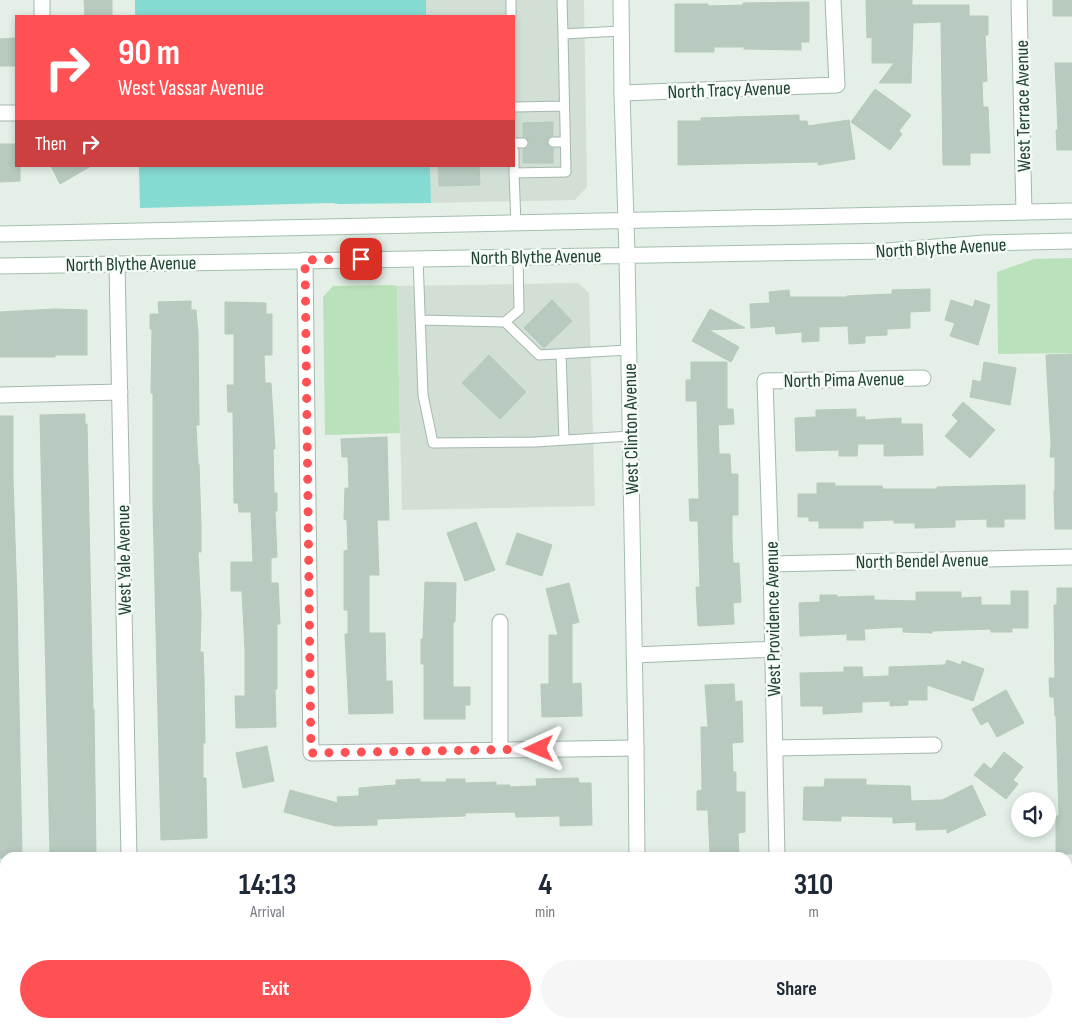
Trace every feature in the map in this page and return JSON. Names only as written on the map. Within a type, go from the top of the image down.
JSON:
[{"type":"street","points":[[42,0],[42,15]]},
{"type":"street","name":"West Clinton Avenue","points":[[621,0],[637,852]]},
{"type":"street","name":"North Tracy Avenue","points":[[622,93],[837,85],[833,0]]},
{"type":"street","name":"West Terrace Avenue","points":[[1019,0],[1024,212]]},
{"type":"street","points":[[0,113],[15,113]]},
{"type":"street","name":"North Blythe Avenue","points":[[0,234],[1072,211]]},
{"type":"street","name":"North Blythe Avenue","points":[[0,266],[887,251],[984,243],[1072,241]]},
{"type":"street","points":[[305,260],[311,753],[636,748]]},
{"type":"street","name":"West Yale Avenue","points":[[117,264],[129,852]]},
{"type":"street","name":"North Pima Avenue","points":[[764,381],[924,378]]},
{"type":"street","name":"West Providence Avenue","points":[[764,381],[772,564],[777,852]]},
{"type":"street","points":[[0,395],[120,392]]},
{"type":"street","name":"North Bendel Avenue","points":[[772,564],[1072,557]]},
{"type":"street","points":[[500,622],[500,750]]},
{"type":"street","points":[[634,655],[774,649]]},
{"type":"street","points":[[775,748],[934,745]]},
{"type":"lane","points":[[511,0],[511,15]]},
{"type":"lane","points":[[514,173],[566,172],[562,0]]},
{"type":"lane","points":[[563,34],[621,31]]},
{"type":"lane","points":[[515,107],[564,106]]},
{"type":"lane","points":[[553,142],[565,142]]},
{"type":"lane","points":[[514,167],[516,224]]},
{"type":"lane","points":[[420,320],[504,322],[519,310],[518,256]]},
{"type":"lane","points":[[418,258],[423,394],[433,443],[535,442],[630,436]]},
{"type":"lane","points":[[504,322],[539,354],[629,350]]},
{"type":"lane","points":[[561,354],[564,440]]},
{"type":"shaded area","points":[[426,0],[584,0],[587,187],[575,200],[431,203],[430,167],[515,167],[515,15],[426,15]]},
{"type":"shaded area","points":[[578,283],[589,293],[595,506],[402,510],[397,286]]},
{"type":"green space","points":[[1072,258],[1072,353],[998,354],[997,272],[1034,259]]},
{"type":"green space","points":[[333,286],[397,286],[400,433],[325,435],[323,297]]},
{"type":"water","points":[[135,0],[426,0],[426,15],[135,15]]},
{"type":"water","points":[[139,167],[430,167],[431,203],[332,203],[140,208]]},
{"type":"building","points":[[84,0],[112,0],[112,15],[85,15]]},
{"type":"building","points":[[866,0],[912,0],[912,5],[969,5],[969,16],[988,16],[988,35],[985,35],[987,81],[982,82],[983,107],[988,107],[990,153],[970,153],[970,165],[943,165],[941,22],[913,23],[911,83],[879,83],[894,63],[872,63],[872,37],[867,38]]},
{"type":"building","points":[[1053,0],[1072,0],[1072,16],[1053,16]]},
{"type":"building","points":[[809,2],[809,42],[801,42],[801,50],[714,47],[714,52],[675,52],[675,4],[708,4],[708,6],[743,5],[743,3]]},
{"type":"building","points":[[15,38],[15,66],[0,66],[0,39]]},
{"type":"building","points":[[1055,63],[1072,63],[1072,150],[1057,150]]},
{"type":"building","points":[[875,89],[911,115],[899,131],[902,134],[890,150],[851,122]]},
{"type":"building","points":[[799,115],[799,121],[807,121],[808,126],[849,120],[855,159],[818,165],[818,162],[678,165],[678,121],[701,121],[701,118]]},
{"type":"building","points":[[553,122],[553,136],[548,138],[547,142],[549,147],[553,148],[553,163],[523,163],[523,149],[528,147],[529,143],[527,138],[523,137],[523,123]]},
{"type":"building","points":[[0,144],[15,144],[15,167],[20,167],[20,181],[0,182]]},
{"type":"building","points":[[52,167],[89,167],[60,184]]},
{"type":"building","points":[[438,167],[479,167],[480,185],[439,186]]},
{"type":"building","points":[[930,289],[930,311],[910,312],[910,328],[887,329],[887,335],[865,336],[865,343],[849,344],[848,326],[819,327],[819,341],[802,342],[802,332],[776,334],[775,326],[751,328],[750,304],[770,303],[769,292],[789,290],[790,297],[847,297],[892,294],[892,290]]},
{"type":"building","points":[[552,300],[572,321],[544,348],[524,328]]},
{"type":"building","points":[[951,300],[973,307],[975,300],[990,305],[978,345],[950,336],[955,323],[945,320]]},
{"type":"building","points":[[191,301],[191,310],[196,310],[198,334],[199,425],[196,425],[201,552],[198,552],[201,614],[200,652],[203,652],[204,678],[205,743],[203,743],[203,778],[206,778],[207,838],[161,840],[153,505],[153,393],[151,393],[152,329],[150,329],[150,314],[159,314],[158,302]]},
{"type":"building","points":[[225,302],[266,303],[266,314],[272,314],[272,355],[264,355],[265,383],[271,383],[275,449],[273,449],[274,493],[277,493],[277,511],[275,511],[277,557],[271,558],[271,583],[278,583],[280,624],[277,624],[276,727],[236,728],[235,696],[245,696],[245,649],[242,591],[231,591],[231,562],[253,562],[251,512],[239,512],[238,503],[234,503],[233,412],[228,412],[227,385],[234,385],[234,334],[225,334]]},
{"type":"building","points":[[54,309],[87,310],[87,355],[0,357],[0,312]]},
{"type":"building","points":[[710,309],[745,328],[709,330],[739,347],[731,362],[692,341]]},
{"type":"building","points":[[1072,354],[1072,529],[1055,529],[1055,457],[1050,457],[1051,444],[1046,355]]},
{"type":"building","points":[[489,355],[526,392],[500,419],[462,383]]},
{"type":"building","points":[[691,362],[727,362],[727,409],[733,409],[734,424],[718,425],[719,454],[730,454],[731,474],[738,474],[738,515],[732,515],[732,537],[733,563],[739,563],[741,602],[733,603],[734,624],[698,626],[696,587],[700,587],[698,521],[690,521],[689,499],[699,499],[697,401],[686,401],[686,380],[691,380]]},
{"type":"building","points":[[984,362],[1016,368],[1010,405],[970,397],[973,380],[981,382]]},
{"type":"building","points":[[963,402],[995,430],[970,458],[945,436],[958,421],[952,415]]},
{"type":"building","points":[[856,409],[856,417],[865,417],[865,420],[901,418],[901,424],[922,424],[923,455],[884,456],[884,444],[858,444],[857,456],[839,456],[839,450],[796,451],[795,418],[816,417],[816,410]]},
{"type":"building","points":[[85,414],[85,424],[87,424],[96,852],[50,852],[40,415]]},
{"type":"building","points":[[0,416],[13,416],[22,852],[0,852]]},
{"type":"building","points":[[387,437],[389,520],[377,520],[379,575],[369,575],[369,633],[385,633],[386,681],[392,681],[393,713],[349,714],[345,634],[348,634],[348,610],[344,610],[344,551],[348,550],[347,520],[344,519],[345,488],[349,488],[348,457],[342,457],[341,439]]},
{"type":"building","points":[[817,483],[835,483],[835,486],[882,486],[883,489],[937,489],[937,487],[1025,485],[1025,519],[1004,519],[1004,527],[987,527],[987,519],[955,520],[955,527],[915,528],[915,523],[894,523],[894,520],[863,521],[863,528],[819,528],[819,521],[809,521],[809,517],[798,517],[798,494],[817,494]]},
{"type":"building","points":[[476,522],[495,570],[465,581],[447,533]]},
{"type":"building","points":[[517,533],[552,545],[542,576],[506,564]]},
{"type":"building","points":[[425,582],[456,583],[455,622],[453,622],[453,687],[470,687],[470,705],[465,705],[465,719],[424,719],[424,664],[421,664],[421,639],[423,639]]},
{"type":"building","points":[[569,583],[579,622],[572,624],[572,684],[581,683],[582,716],[542,717],[541,684],[549,684],[549,635],[558,635],[546,589]]},
{"type":"building","points":[[1057,588],[1072,588],[1072,852],[1056,852],[1056,816],[1059,816],[1056,716],[1054,697],[1050,697],[1049,678],[1055,678],[1054,605],[1057,605]]},
{"type":"building","points":[[1011,591],[1028,591],[1028,628],[1012,628],[1012,632],[991,632],[991,629],[932,631],[932,633],[903,632],[903,627],[864,629],[865,640],[847,640],[847,634],[800,636],[799,603],[820,602],[820,595],[837,595],[837,597],[874,596],[874,600],[916,601],[916,592],[961,592],[961,598],[981,597],[981,605],[1011,605]]},
{"type":"building","points":[[947,660],[961,665],[962,661],[984,669],[973,701],[927,685],[927,700],[908,700],[908,705],[890,706],[890,701],[862,702],[862,712],[823,714],[823,706],[801,706],[800,673],[844,672],[844,667],[862,667],[863,677],[889,676],[889,667],[945,665]]},
{"type":"building","points":[[734,684],[735,702],[742,701],[743,742],[732,743],[733,772],[736,772],[736,792],[745,792],[745,832],[738,833],[739,852],[710,852],[708,810],[697,810],[697,791],[702,790],[701,727],[708,727],[705,685]]},
{"type":"building","points":[[1006,690],[1024,723],[997,737],[988,721],[981,725],[972,709]]},
{"type":"building","points":[[267,746],[274,781],[243,788],[236,753]]},
{"type":"building","points":[[1004,752],[1023,767],[1013,780],[1018,784],[1006,799],[974,775],[984,763],[991,769]]},
{"type":"building","points":[[578,778],[579,783],[591,783],[592,825],[560,826],[560,816],[516,817],[515,812],[465,813],[465,816],[377,819],[377,825],[335,826],[284,812],[290,790],[338,803],[337,797],[359,796],[359,788],[396,785],[396,780],[420,779],[420,782],[447,782],[446,779],[465,779],[465,783],[496,782],[496,785],[510,785],[510,787],[537,786],[536,779]]},
{"type":"building","points":[[825,779],[866,779],[866,785],[910,786],[911,801],[942,800],[972,785],[986,815],[947,833],[947,829],[916,830],[916,822],[893,823],[893,817],[841,816],[841,821],[803,820],[804,787],[824,787]]},
{"type":"route","points":[[361,259],[305,260],[311,753],[539,749]]}]
